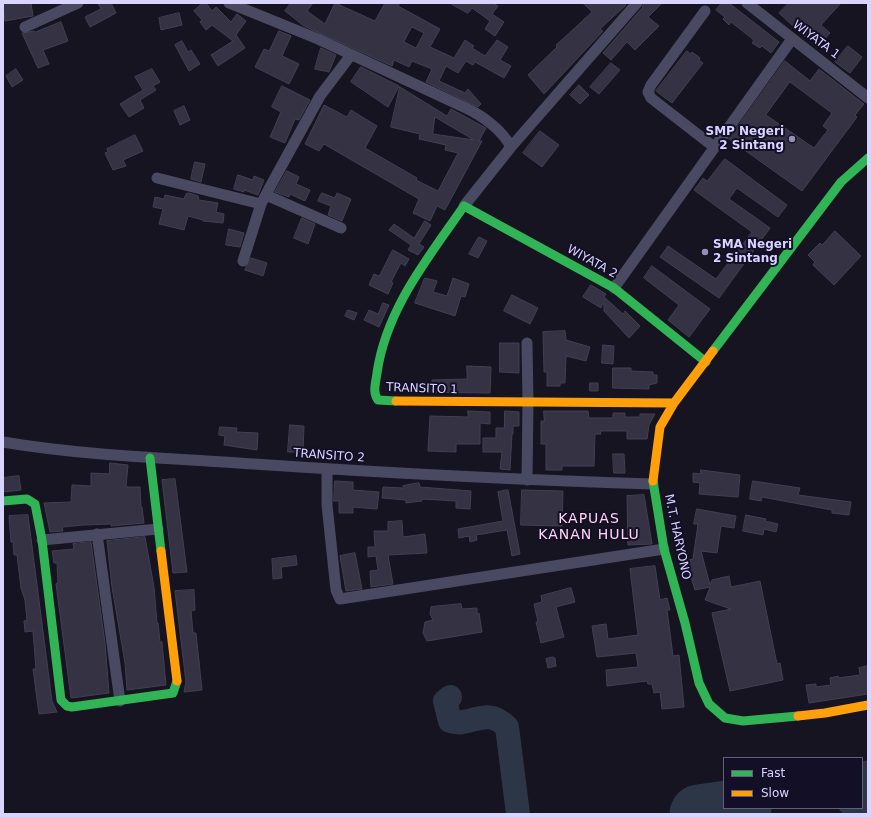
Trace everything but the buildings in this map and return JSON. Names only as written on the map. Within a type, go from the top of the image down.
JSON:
[{"type":"main road","name":"M.T. HARYONO","points":[[868,158],[841,182],[674,403],[660,427],[653,484],[664,549],[685,623],[699,683],[709,704],[725,718],[743,721],[824,713],[868,705]]},
{"type":"main road","name":"WIYATA 2","points":[[461,210],[614,288],[706,362]]},
{"type":"main road","name":"TRANSITO 1","points":[[461,210],[406,291],[383,343],[378,360],[376,398],[385,401],[674,403]]},
{"type":"main road","points":[[3,501],[27,499],[35,504],[42,540],[61,700],[67,707],[120,702],[173,693],[176,687],[150,458]]},
{"type":"street","points":[[25,28],[78,3]]},
{"type":"street","points":[[229,3],[311,36],[478,114],[508,140],[511,147]]},
{"type":"street","points":[[461,210],[511,147],[637,3]]},
{"type":"street","name":"WIYATA 1","points":[[747,3],[868,98]]},
{"type":"street","points":[[705,11],[651,85],[648,92],[651,98],[714,147]]},
{"type":"street","points":[[614,288],[792,39]]},
{"type":"street","points":[[243,261],[264,199],[320,96],[351,55]]},
{"type":"street","points":[[157,178],[264,199],[341,228]]},
{"type":"street","points":[[527,344],[527,480]]},
{"type":"street","name":"TRANSITO 2","points":[[3,442],[150,458],[327,470],[527,480],[653,484]]},
{"type":"street","points":[[327,470],[330,529],[336,590],[340,599],[664,549]]},
{"type":"street","points":[[42,540],[158,529]]},
{"type":"street","points":[[96,534],[120,702]]},
{"type":"taxiway","points":[[450,697],[445,701],[450,721],[464,722],[485,717],[499,721],[507,727],[518,814]]},
{"type":"runway","points":[[863,791],[868,790]]},
{"type":"runway","points":[[699,814],[735,809]]},
{"type":"traffic: fast","points":[[713,351],[841,182],[868,158]]},
{"type":"traffic: fast","points":[[396,401],[378,400],[375,394],[377,373],[389,327],[410,285],[464,206],[614,288],[706,362]]},
{"type":"traffic: fast","points":[[150,458],[161,551]]},
{"type":"traffic: fast","points":[[653,481],[664,549],[685,623],[699,683],[709,704],[725,718],[743,721],[798,716]]},
{"type":"traffic: fast","points":[[3,501],[27,499],[35,504],[42,540],[61,700],[67,706],[72,707],[173,693],[177,681]]},
{"type":"traffic: slow","points":[[653,481],[660,427],[674,403],[713,351]]},
{"type":"traffic: slow","points":[[396,401],[674,403]]},
{"type":"traffic: slow","points":[[161,551],[177,681]]},
{"type":"traffic: slow","points":[[798,716],[825,713],[868,705]]},
{"type":"place","name":"SMP Negeri 2 Sintang","points":[[792,139]]},
{"type":"place","name":"SMA Negeri 2 Sintang","points":[[705,252]]},
{"type":"district","name":"KAPUAS KANAN HULU","points":[[589,528]]}]
